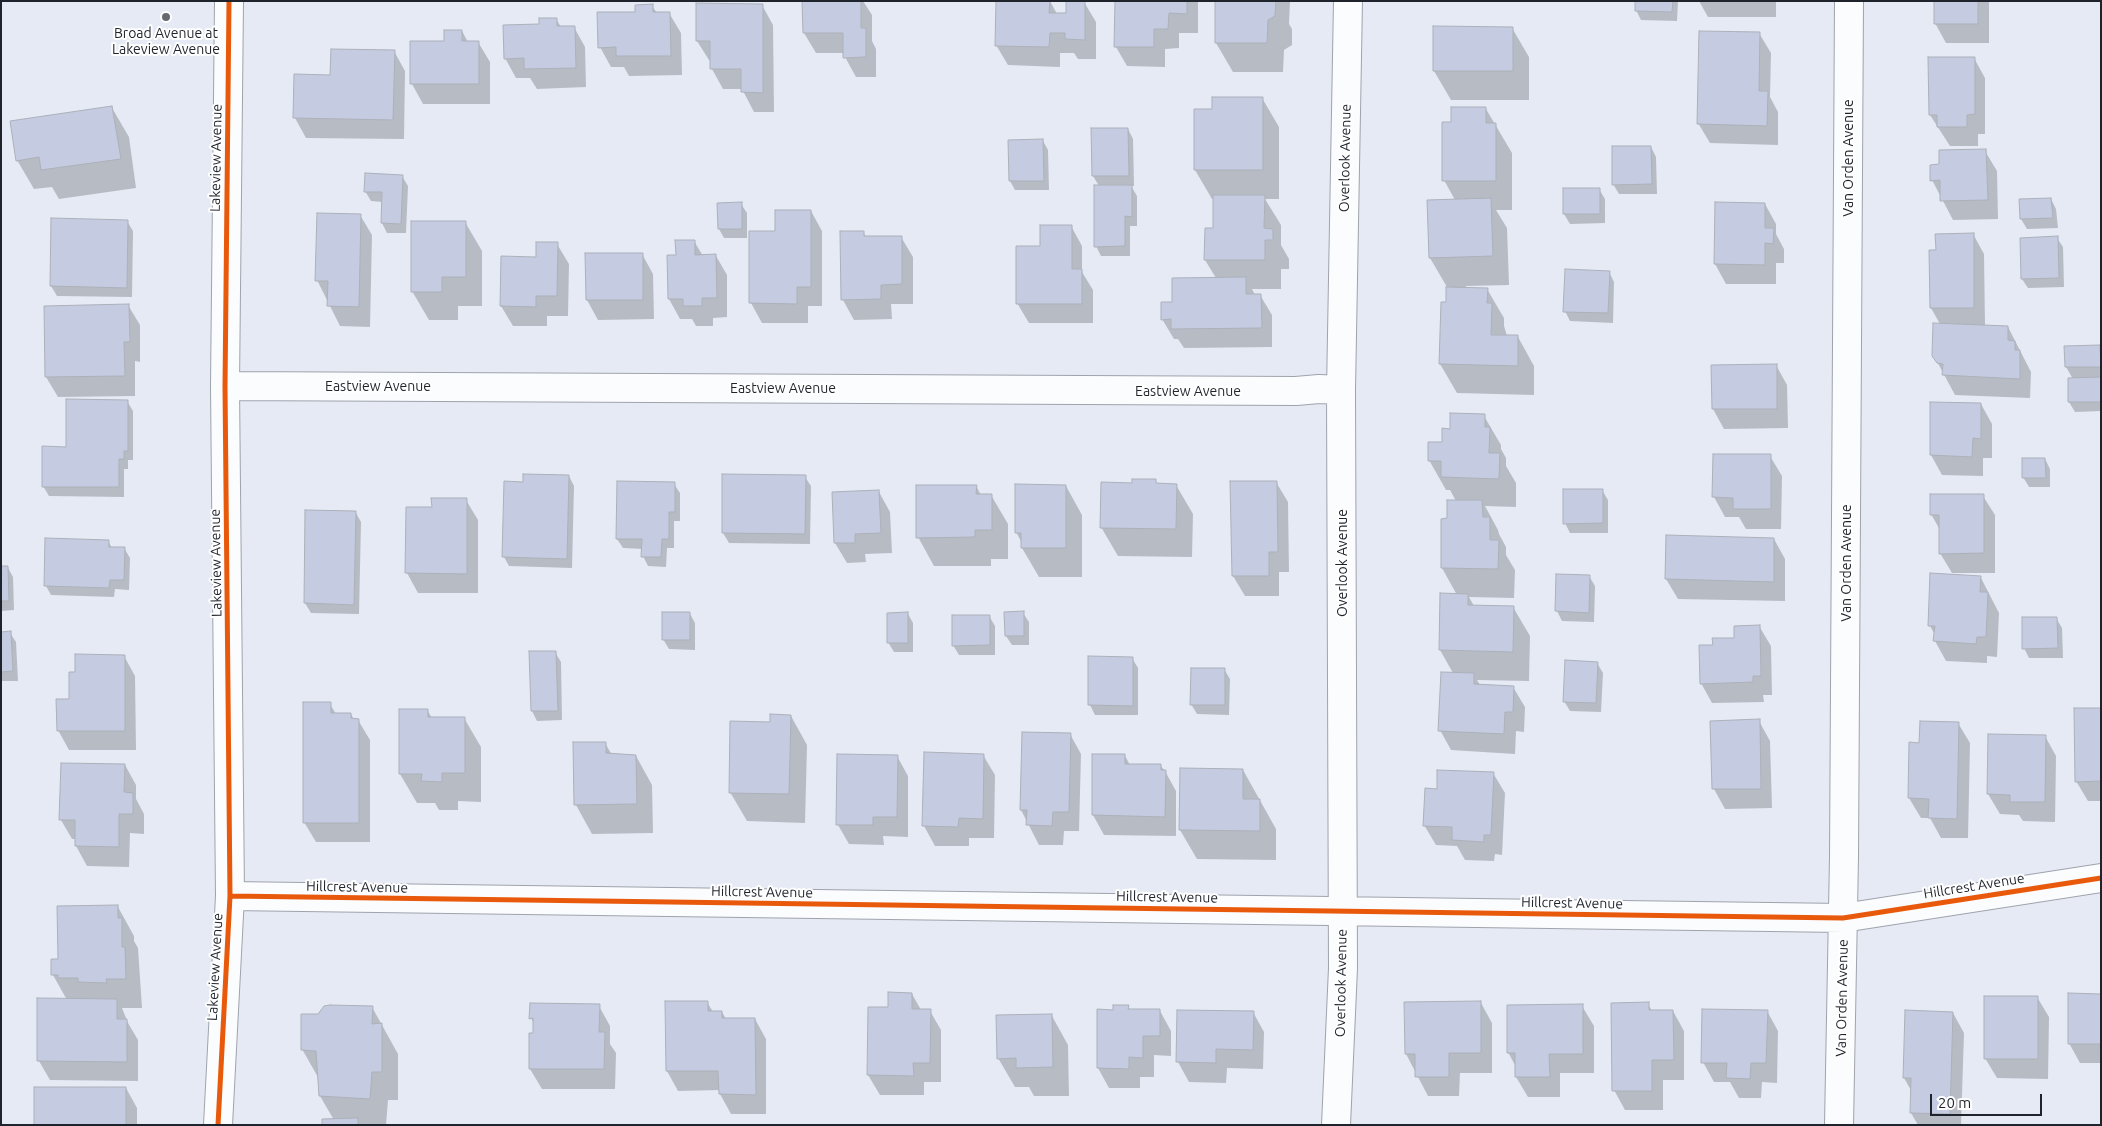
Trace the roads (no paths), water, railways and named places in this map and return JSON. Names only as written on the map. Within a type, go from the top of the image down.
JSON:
[{"type":"street","name":"Lakeview Avenue","points":[[218,1125],[230,896],[225,386],[229,1]]},
{"type":"street","name":"Overlook Avenue","points":[[1336,1125],[1343,968],[1342,390],[1348,1]]},
{"type":"street","name":"Van Orden Avenue","points":[[1839,1125],[1843,918],[1849,1]]},
{"type":"street","name":"Eastview Avenue","points":[[225,386],[1342,390]]},
{"type":"street","name":"Hillcrest Avenue","points":[[230,896],[1843,918],[2101,878]]},
{"type":"place","name":"Broad Avenue at Lakeview Avenue","points":[[166,17]]}]
